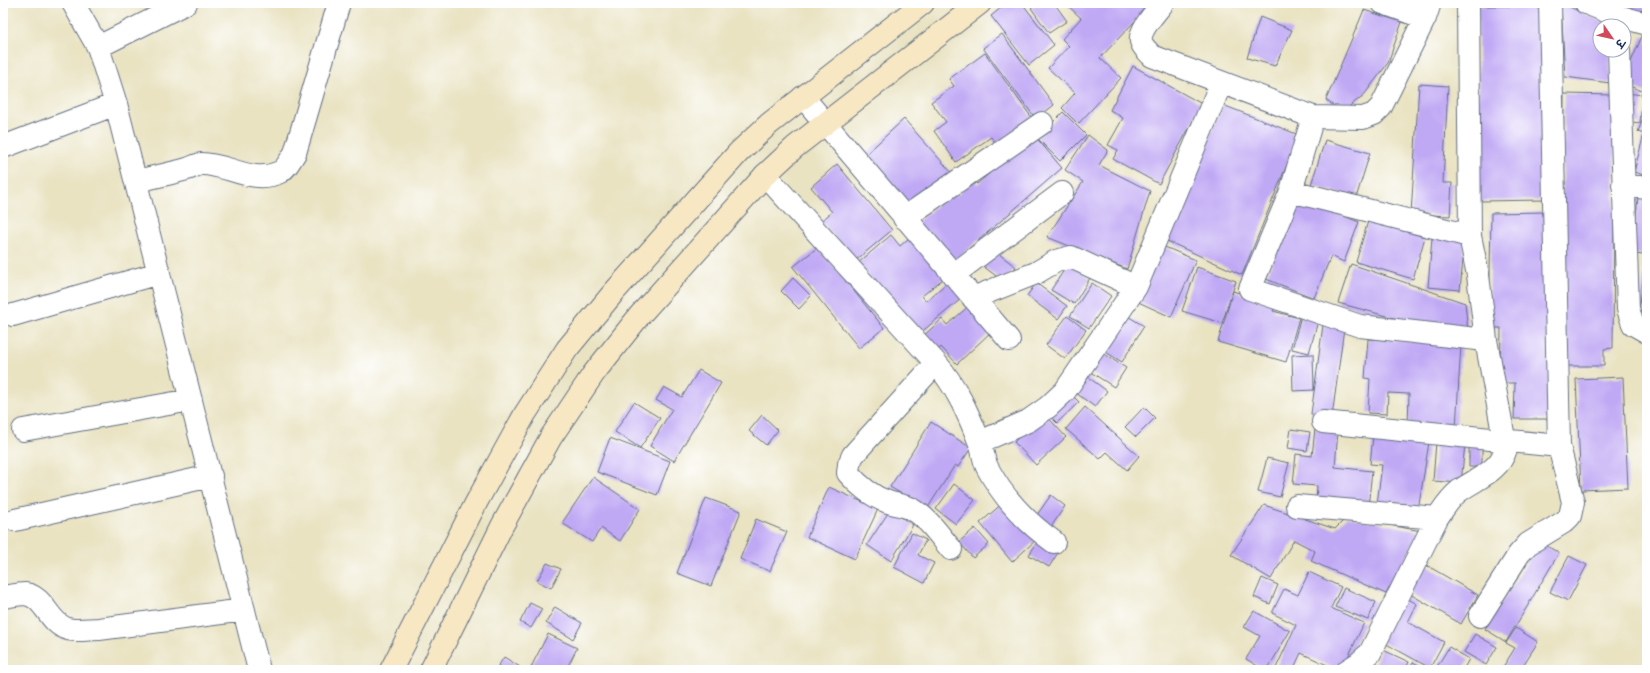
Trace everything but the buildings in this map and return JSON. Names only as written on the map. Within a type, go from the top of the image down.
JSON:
[{"type":"street","points":[[73,3],[98,46],[116,104],[259,670]]},
{"type":"street","points":[[98,46],[186,3]]},
{"type":"street","points":[[136,181],[188,169],[200,164],[220,167],[252,176],[267,176],[281,172],[295,153],[339,3]]},
{"type":"street","points":[[391,670],[476,503],[525,414],[567,349],[614,292],[739,152],[769,124],[923,3]]},
{"type":"street","points":[[431,670],[502,526],[551,437],[594,372],[640,315],[765,175],[795,147],[980,3]]},
{"type":"street","points":[[1162,3],[1145,27],[1141,39],[1144,47],[1152,56],[1313,117],[1363,118],[1374,114],[1381,107],[1428,10],[1383,3]]},
{"type":"street","points":[[1348,670],[1370,653],[1437,518],[1447,502],[1458,492],[1497,466],[1504,456],[1506,448],[1486,340],[1478,275],[1470,236],[1468,3]]},
{"type":"street","points":[[1480,616],[1519,554],[1528,544],[1564,522],[1570,516],[1573,502],[1560,446],[1550,3]]},
{"type":"street","points":[[1586,3],[1613,18]]},
{"type":"street","points":[[1632,22],[1647,24]]},
{"type":"street","points":[[1619,58],[1628,309],[1632,324],[1647,332]]},
{"type":"street","points":[[980,442],[1028,421],[1048,407],[1065,391],[1136,287],[1221,83]]},
{"type":"street","points":[[803,97],[904,218],[1009,340]]},
{"type":"street","points":[[3,147],[116,104]]},
{"type":"street","points":[[1313,117],[1291,191],[1250,289],[1360,326],[1486,340]]},
{"type":"street","points":[[904,218],[1042,123]]},
{"type":"street","points":[[765,175],[949,378],[980,442],[986,466],[1003,494],[1033,527],[1054,542]]},
{"type":"street","points":[[1623,185],[1647,188]]},
{"type":"street","points":[[1291,191],[1470,236]]},
{"type":"street","points":[[953,275],[1062,192]]},
{"type":"street","points":[[973,298],[1036,272],[1056,261],[1070,257],[1136,287]]},
{"type":"street","points":[[13,315],[159,273]]},
{"type":"street","points":[[936,363],[853,455],[849,464],[848,473],[854,481],[875,496],[888,502],[912,508],[923,516],[951,549]]},
{"type":"street","points":[[23,430],[191,400]]},
{"type":"street","points":[[1323,422],[1560,446]]},
{"type":"street","points":[[15,520],[211,476]]},
{"type":"street","points":[[1297,506],[1437,518]]},
{"type":"street","points":[[3,597],[26,594],[37,600],[46,609],[53,620],[65,628],[78,629],[99,629],[244,610]]}]
